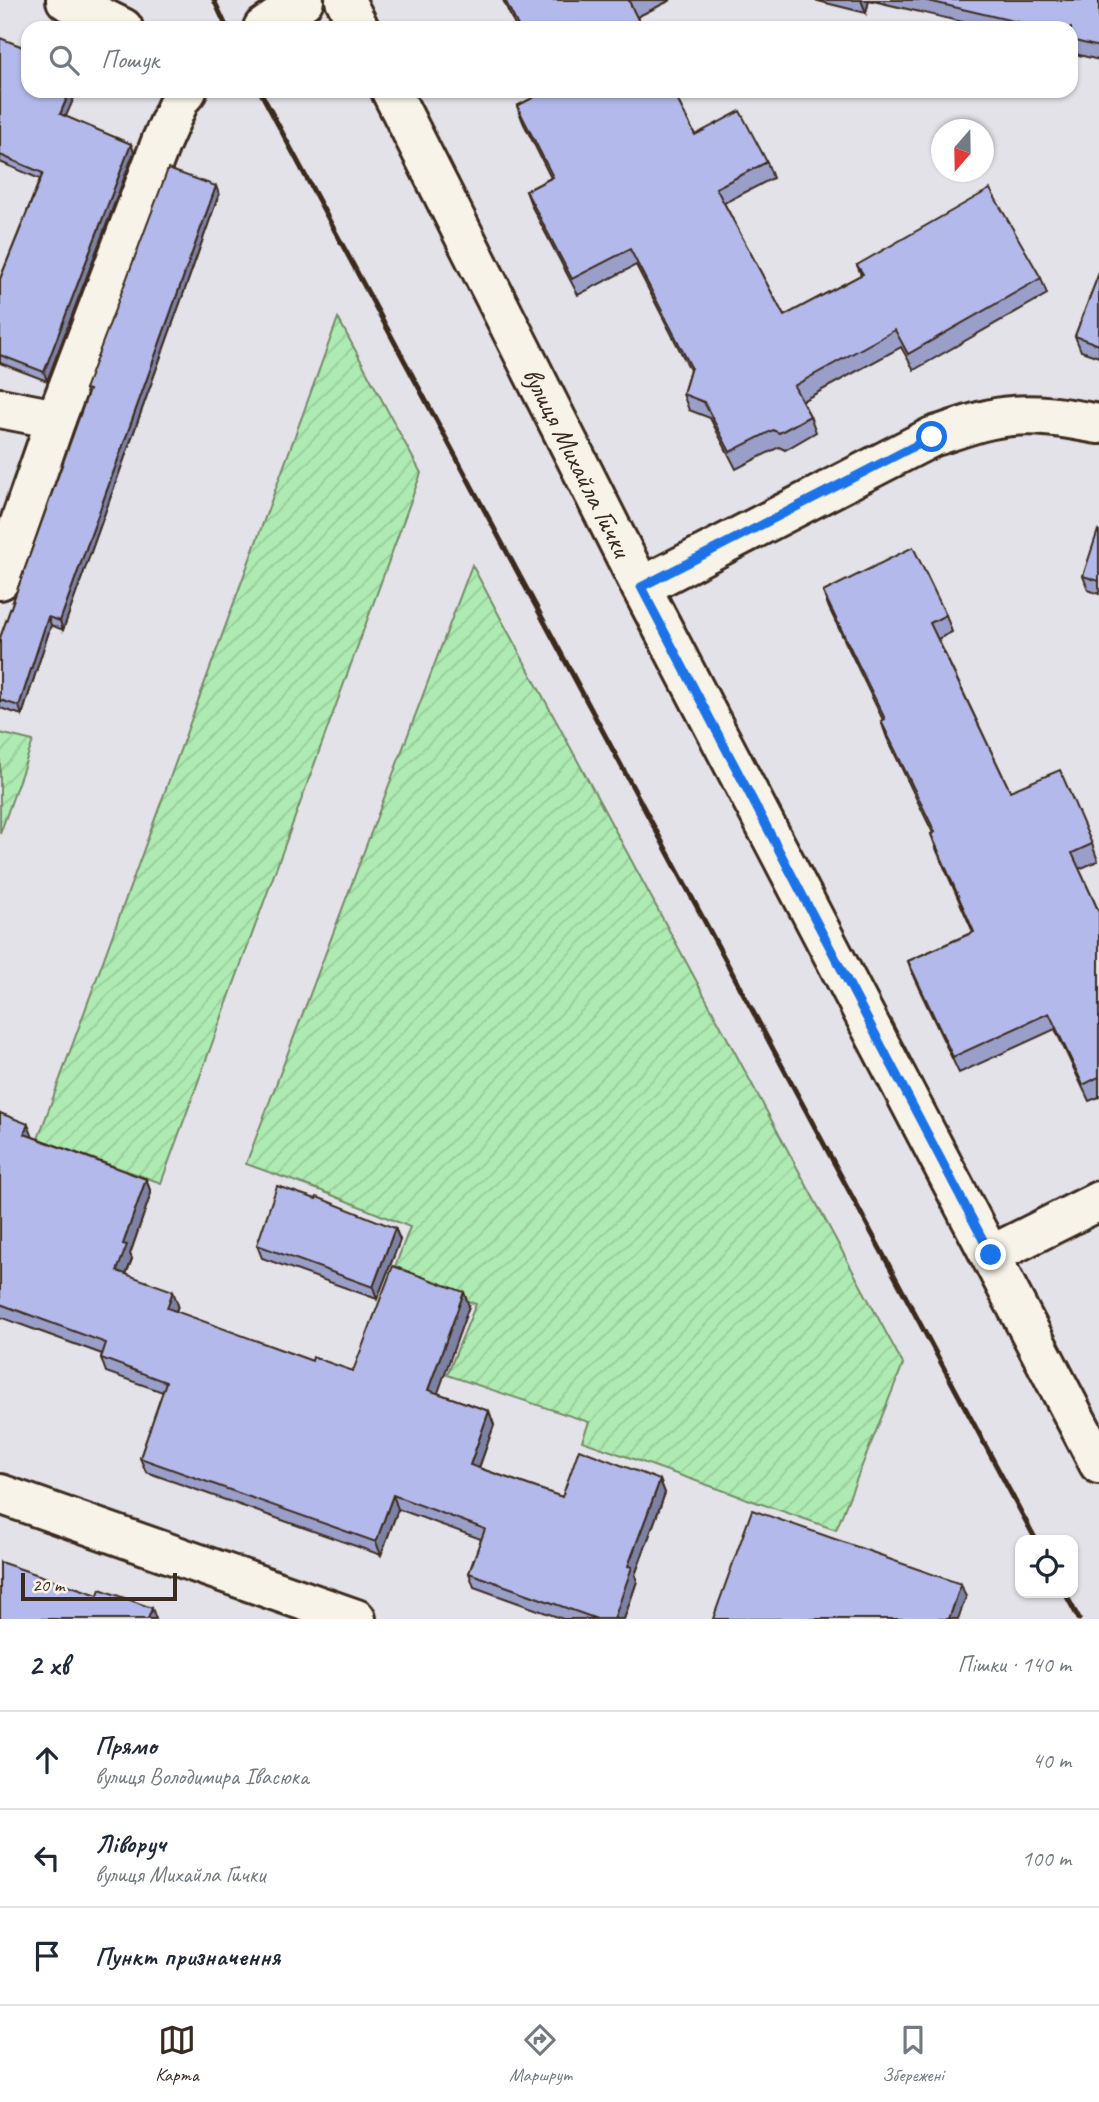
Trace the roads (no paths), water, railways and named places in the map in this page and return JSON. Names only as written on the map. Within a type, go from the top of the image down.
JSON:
[{"type":"main road","points":[[66,0],[109,21]]},
{"type":"main road","points":[[273,21],[304,0]]},
{"type":"main road","points":[[345,0],[356,21]]},
{"type":"main road","points":[[0,580],[56,419],[161,142],[181,98]]},
{"type":"main road","name":"вулиця Михайла Гички","points":[[395,98],[641,587],[1099,1464]]},
{"type":"main road","points":[[0,408],[56,419]]},
{"type":"main road","points":[[641,587],[932,437],[973,424],[1012,416],[1057,416],[1099,424]]},
{"type":"main road","points":[[991,1255],[1099,1201]]},
{"type":"main road","points":[[0,1494],[356,1619]]},
{"type":"railway","points":[[214,0],[224,21]]},
{"type":"railway","points":[[264,98],[1033,1535]]},
{"type":"railway","points":[[1068,1598],[1079,1619]]}]
